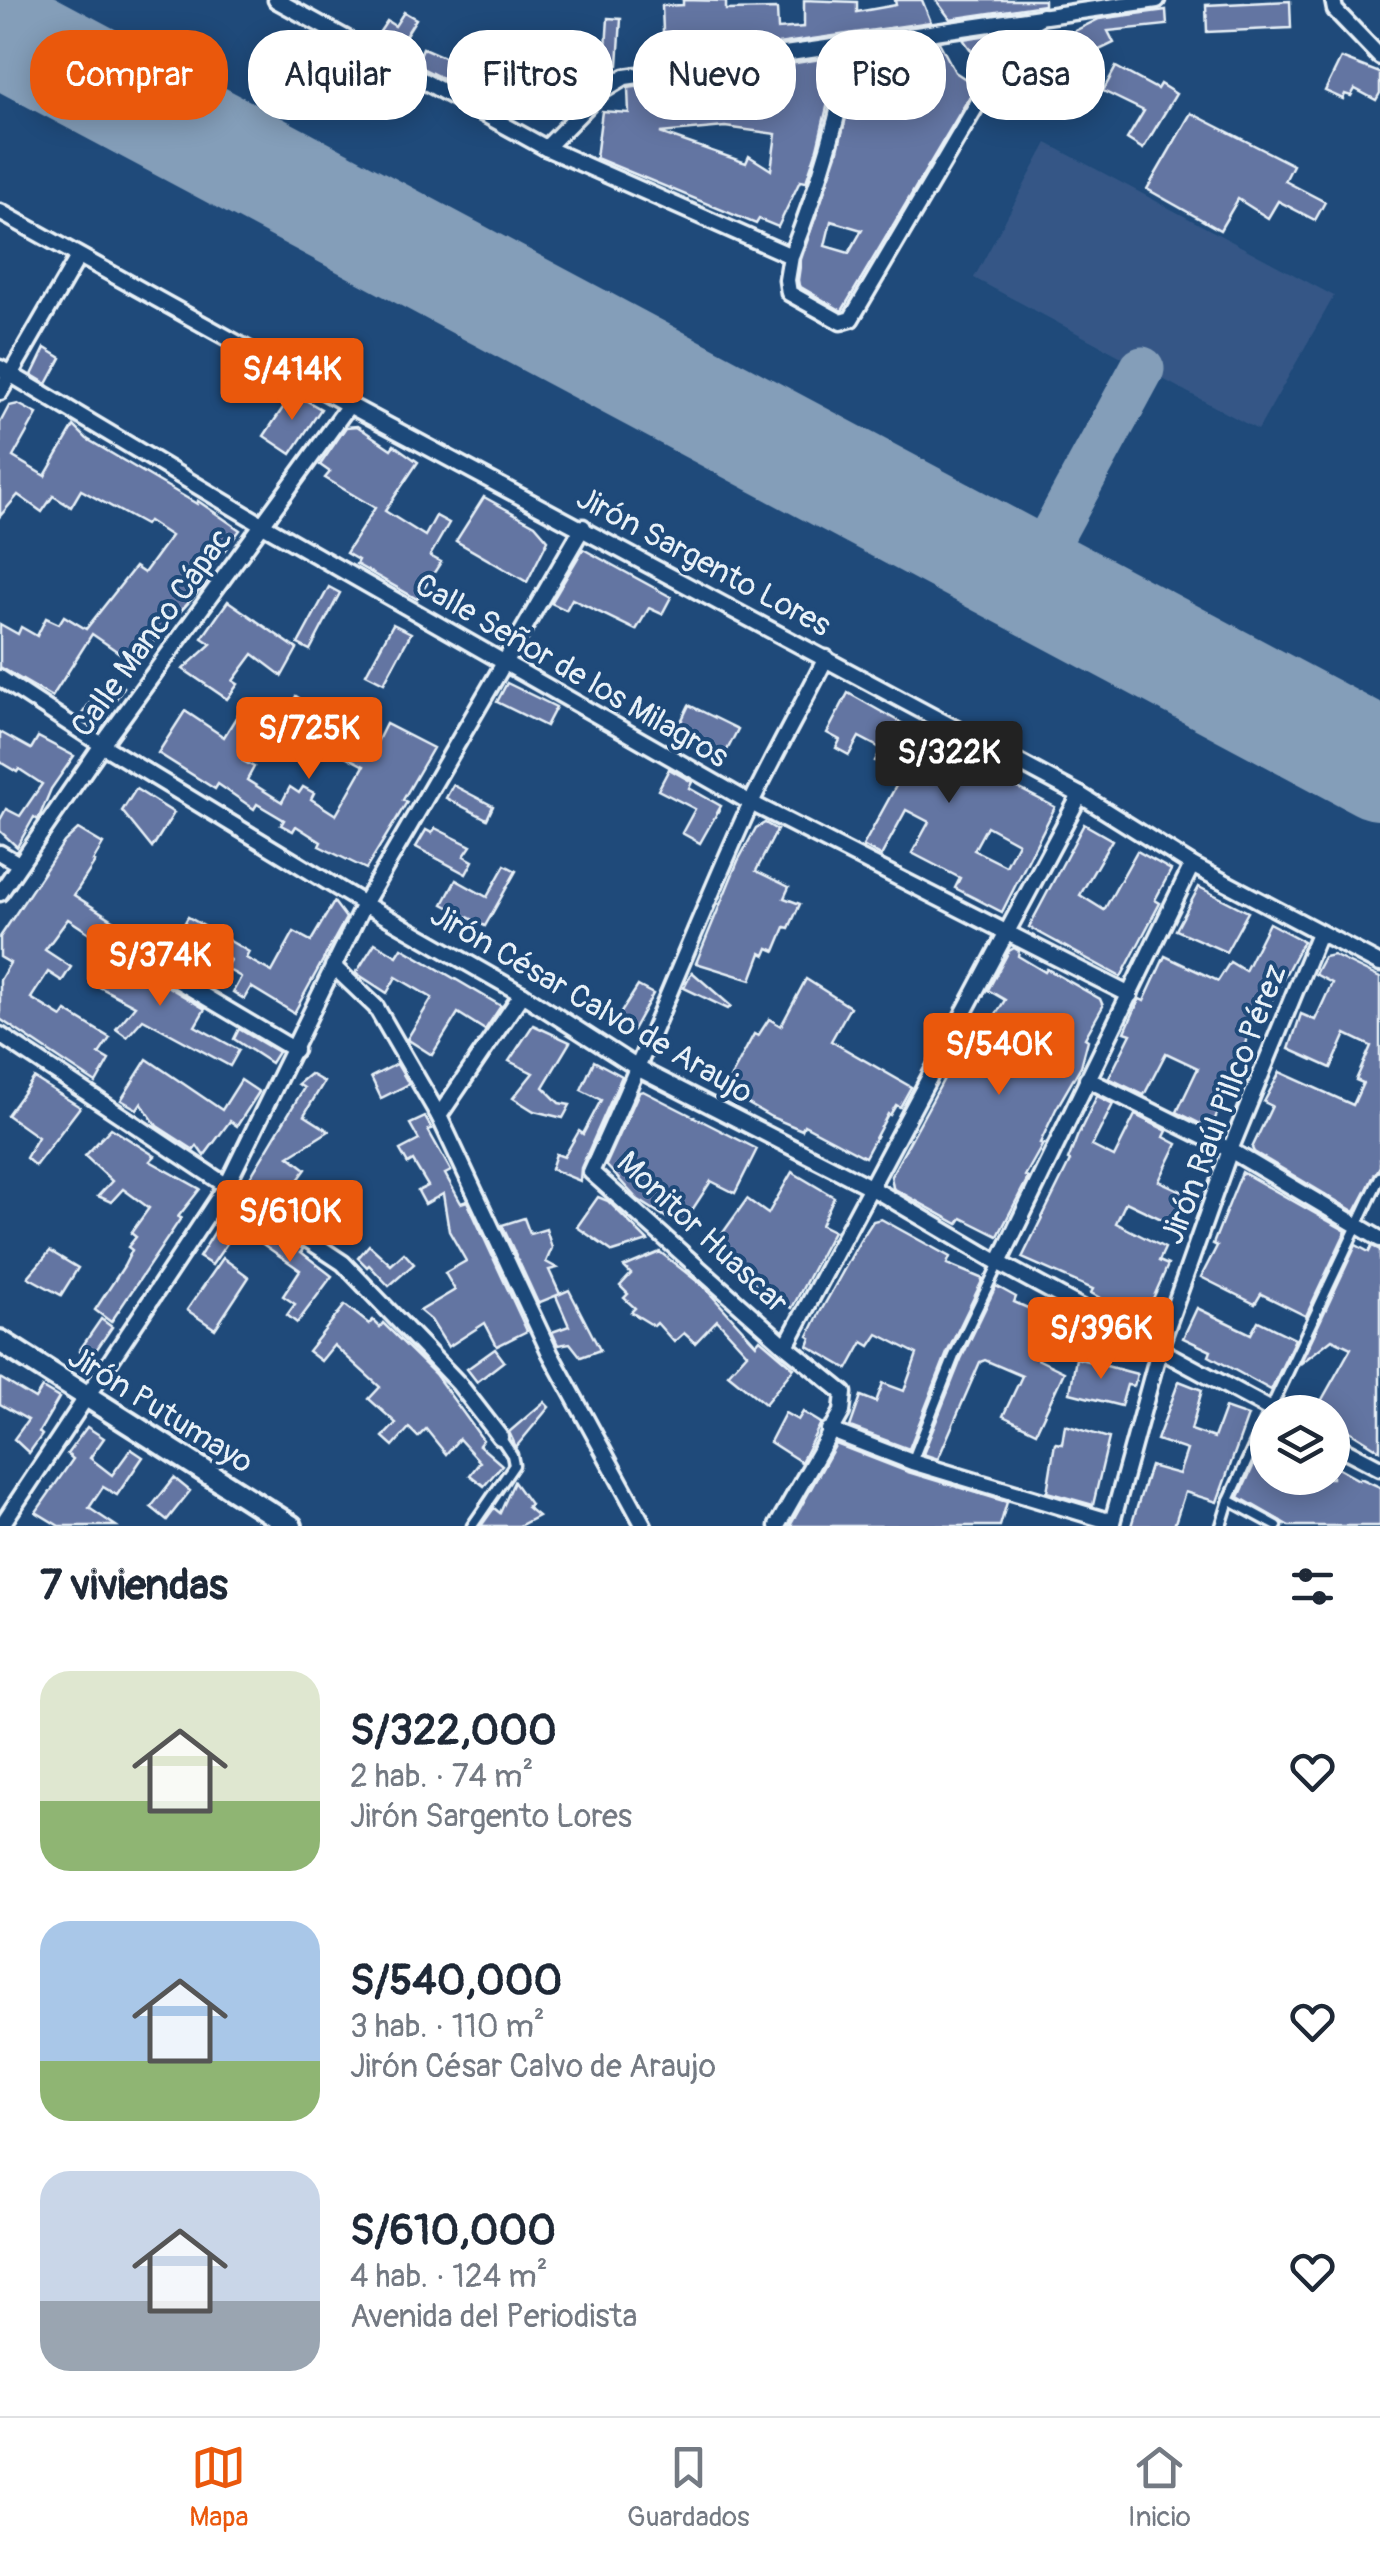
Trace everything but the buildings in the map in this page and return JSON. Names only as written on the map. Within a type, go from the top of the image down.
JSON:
[{"type":"street","points":[[276,0],[546,148],[791,256]]},
{"type":"street","points":[[946,30],[1157,0]]},
{"type":"street","points":[[1333,0],[1335,10],[1380,57]]},
{"type":"street","points":[[835,120],[791,256],[787,280],[789,293],[841,322],[851,319],[1022,28],[1042,16]]},
{"type":"street","points":[[546,148],[602,91],[624,77],[816,49]]},
{"type":"street","name":"Jirón Sargento Lores","points":[[0,212],[349,405],[1080,795],[1192,865],[1380,964]]},
{"type":"street","points":[[0,392],[5,371],[78,257]]},
{"type":"street","name":"Calle Señor de los Milagros","points":[[5,371],[263,526],[751,803],[1130,995]]},
{"type":"street","name":"Calle Manco Cápac","points":[[0,893],[102,745],[349,405]]},
{"type":"street","points":[[0,1526],[227,1185],[364,904],[583,527]]},
{"type":"street","name":"Monitor Huascar","points":[[826,658],[751,803],[692,935],[639,1069],[591,1172],[786,1346],[838,1386],[845,1402],[829,1430]]},
{"type":"street","name":"Jirón César Calvo de Araujo","points":[[0,678],[102,745],[364,904],[522,994],[639,1069],[872,1188],[1250,1400]]},
{"type":"street","points":[[786,1346],[1080,795]]},
{"type":"street","points":[[0,853],[20,864]]},
{"type":"street","points":[[999,1262],[1192,865]]},
{"type":"street","name":"Jirón Raúl Pillco Pérez","points":[[1112,1524],[1160,1347],[1230,1150],[1319,934]]},
{"type":"street","points":[[124,948],[295,1050]]},
{"type":"street","points":[[334,966],[376,1007],[439,1116],[550,1354],[644,1526]]},
{"type":"street","points":[[439,1116],[522,994]]},
{"type":"street","points":[[0,1034],[343,1263],[458,1384],[500,1437]]},
{"type":"street","points":[[1086,1079],[1230,1150],[1380,1239]]},
{"type":"street","name":"Jirón Putumayo","points":[[0,1341],[290,1526]]},
{"type":"street","points":[[776,1526],[829,1430],[912,1462],[1112,1524]]},
{"type":"street","points":[[1350,1452],[1380,1468]]},
{"type":"lane","points":[[1278,1395],[1380,1177]]},
{"type":"lane","points":[[912,1462],[954,1356],[999,1262]]},
{"type":"lane","points":[[472,1526],[514,1465],[500,1437]]},
{"type":"lane","points":[[1221,1526],[1250,1455]]},
{"type":"lane","points":[[1229,1500],[1276,1526]]},
{"type":"shaded area","points":[[1047,143],[1334,296],[1258,430],[974,278]]},
{"type":"taxiway","points":[[1029,578],[1142,369]]},
{"type":"runway","points":[[0,30],[1380,765]]}]
